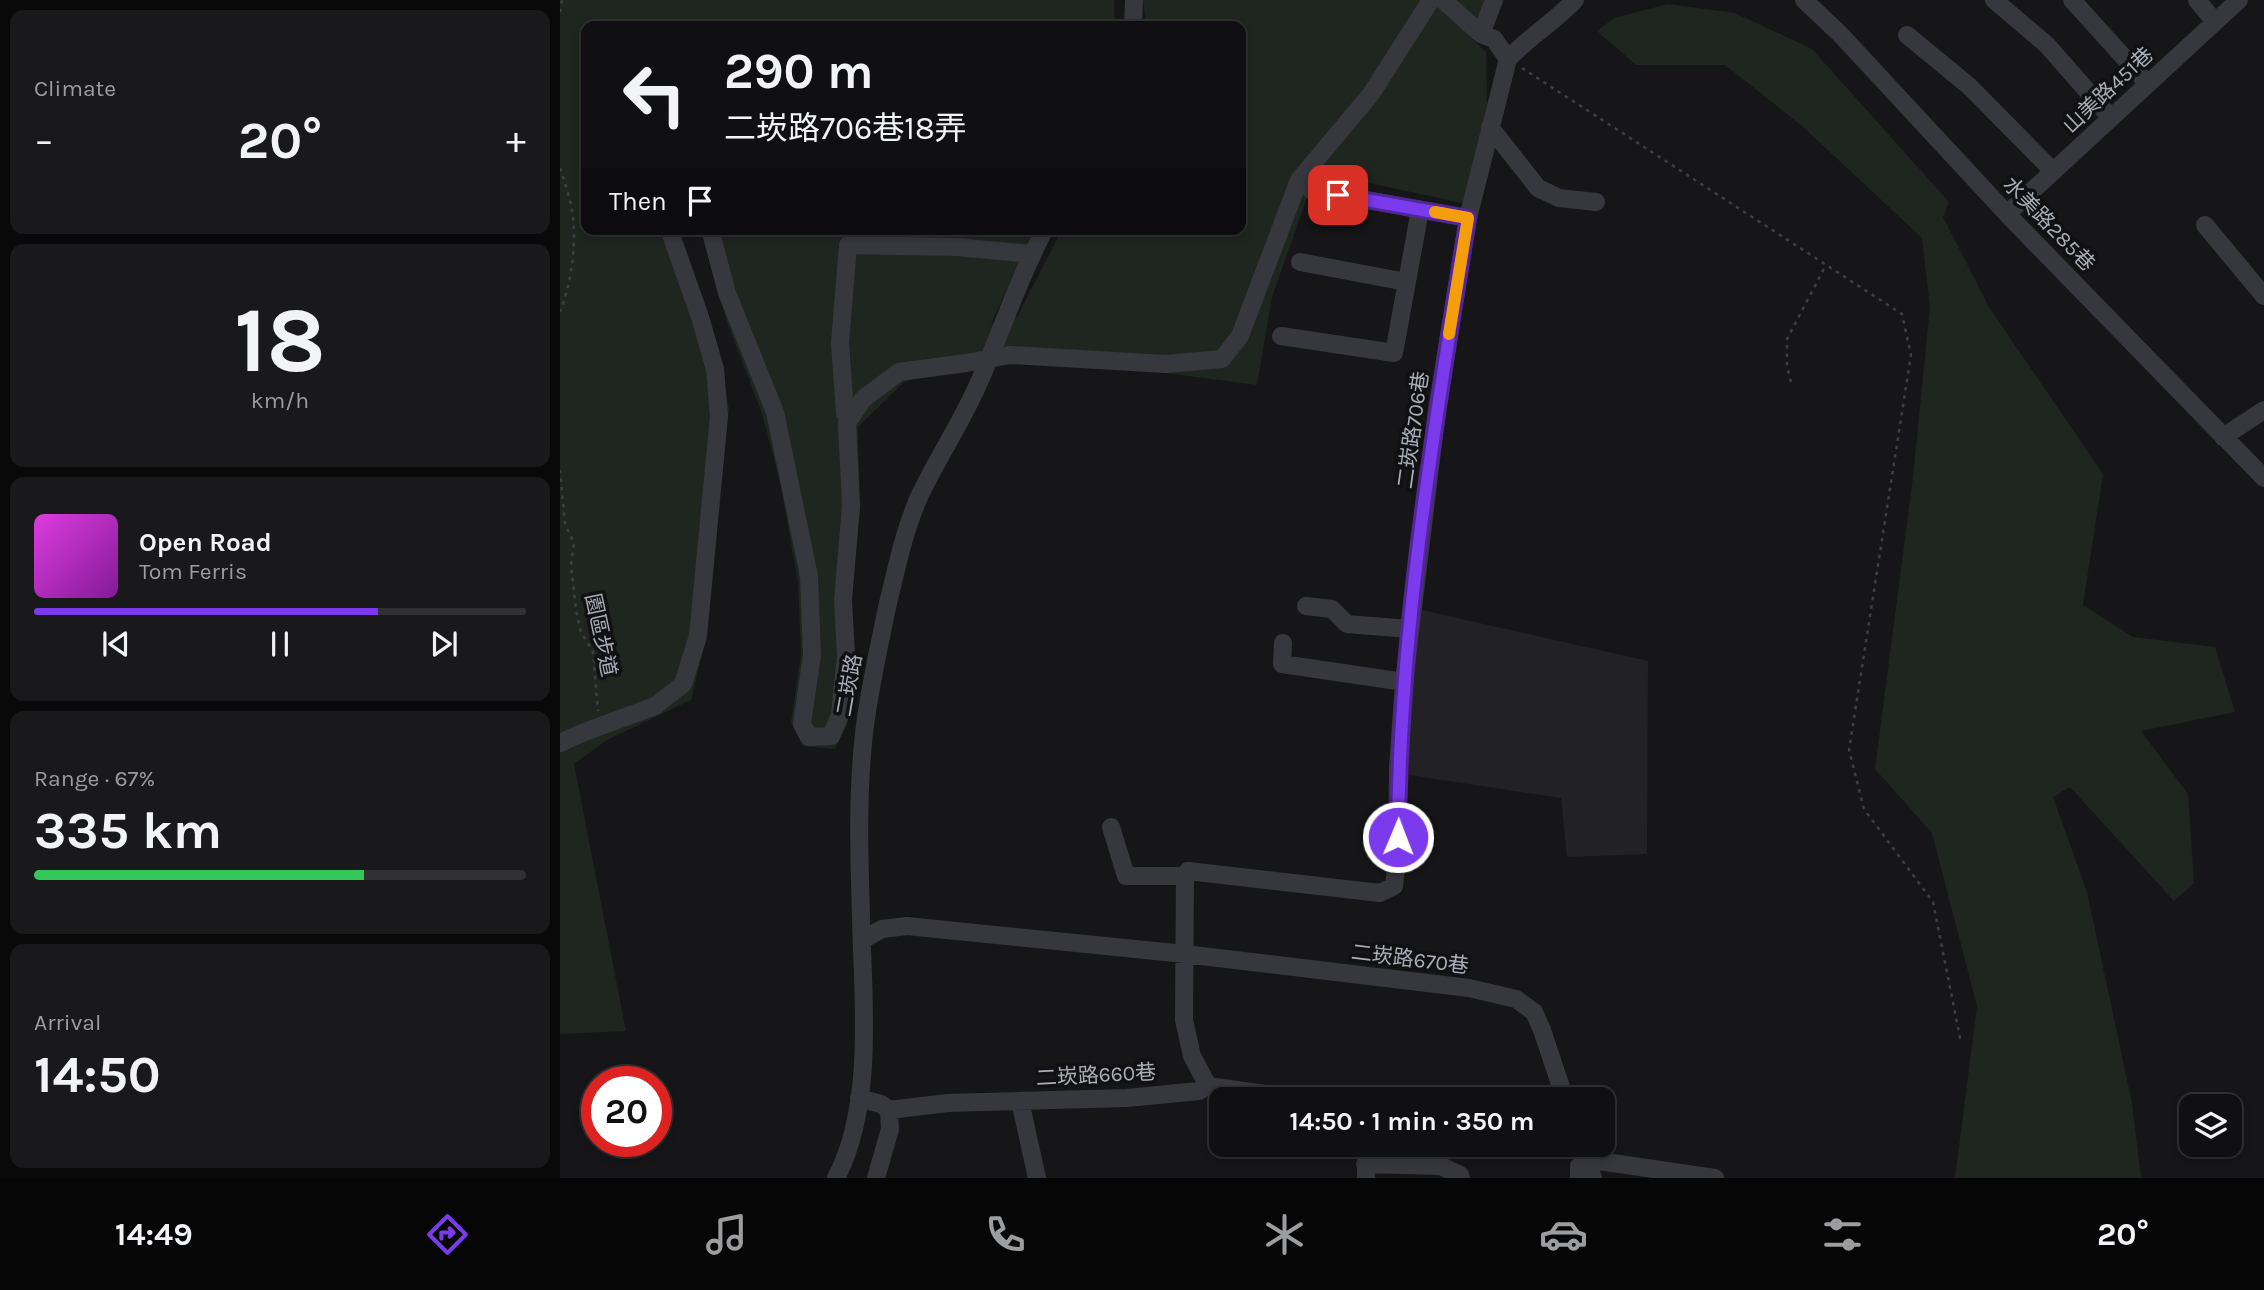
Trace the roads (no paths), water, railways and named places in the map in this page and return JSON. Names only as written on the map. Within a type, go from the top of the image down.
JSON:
[{"type":"street","points":[[1133,21],[1134,0]]},
{"type":"street","points":[[712,235],[727,293],[775,412],[809,576],[812,655],[802,723],[809,737],[831,736],[840,715],[846,656],[843,600],[851,506],[847,423],[863,399],[900,372],[1010,355],[1166,364],[1222,359],[1240,336],[1299,180],[1371,94],[1432,0]]},
{"type":"street","points":[[1443,0],[1481,34],[1493,39],[1508,58],[1575,0]]},
{"type":"street","points":[[1481,34],[1494,0]]},
{"type":"street","name":"水美路285巷","points":[[1804,0],[1840,34],[2007,214],[2264,478]]},
{"type":"street","points":[[1994,0],[2047,45],[2111,118]]},
{"type":"street","points":[[2072,0],[2148,84]]},
{"type":"street","points":[[2197,0],[2215,22]]},
{"type":"street","name":"山美路451巷","points":[[2007,214],[2239,0]]},
{"type":"street","points":[[1907,35],[1969,86],[2053,171]]},
{"type":"street","name":"二崁路706巷","points":[[1185,876],[1188,871],[1380,892],[1394,886],[1404,682],[1437,410],[1468,218],[1508,58]]},
{"type":"street","points":[[1490,127],[1538,188],[1559,198],[1596,202]]},
{"type":"street","points":[[1311,190],[1468,218]]},
{"type":"street","points":[[1281,336],[1394,353],[1420,210]]},
{"type":"street","points":[[2205,225],[2264,296]]},
{"type":"street","points":[[560,743],[655,706],[683,684],[698,636],[719,416],[715,369],[671,235]]},
{"type":"street","name":"二崁路","points":[[835,1178],[847,1155],[853,1135],[859,1098],[864,1015],[858,808],[864,732],[880,642],[904,535],[919,497],[979,382],[1031,254],[1042,235]]},
{"type":"street","points":[[845,413],[840,343],[848,245],[957,247],[1031,254]]},
{"type":"street","points":[[1300,262],[1405,282]]},
{"type":"street","points":[[2223,437],[2264,410]]},
{"type":"street","points":[[1306,606],[1332,609],[1348,624],[1409,629]]},
{"type":"street","points":[[1283,643],[1282,664],[1404,682]]},
{"type":"street","points":[[1111,827],[1126,876],[1185,876],[1184,1020],[1192,1056],[1208,1086]]},
{"type":"street","name":"二崁路670巷","points":[[862,940],[882,929],[907,926],[1185,954],[1469,988],[1516,999],[1534,1012],[1561,1087]]},
{"type":"street","name":"二崁路660巷","points":[[889,1110],[948,1103],[1127,1098],[1215,1087]]},
{"type":"street","points":[[859,1098],[881,1104],[889,1110],[890,1129],[876,1178]]},
{"type":"street","points":[[1020,1101],[1037,1178]]},
{"type":"street","points":[[1579,1178],[1582,1157]]},
{"type":"street","points":[[1585,1157],[1593,1178]]},
{"type":"street","points":[[1608,1157],[1715,1178]]},
{"type":"street","points":[[1365,1171],[1441,1166],[1461,1178]]}]
